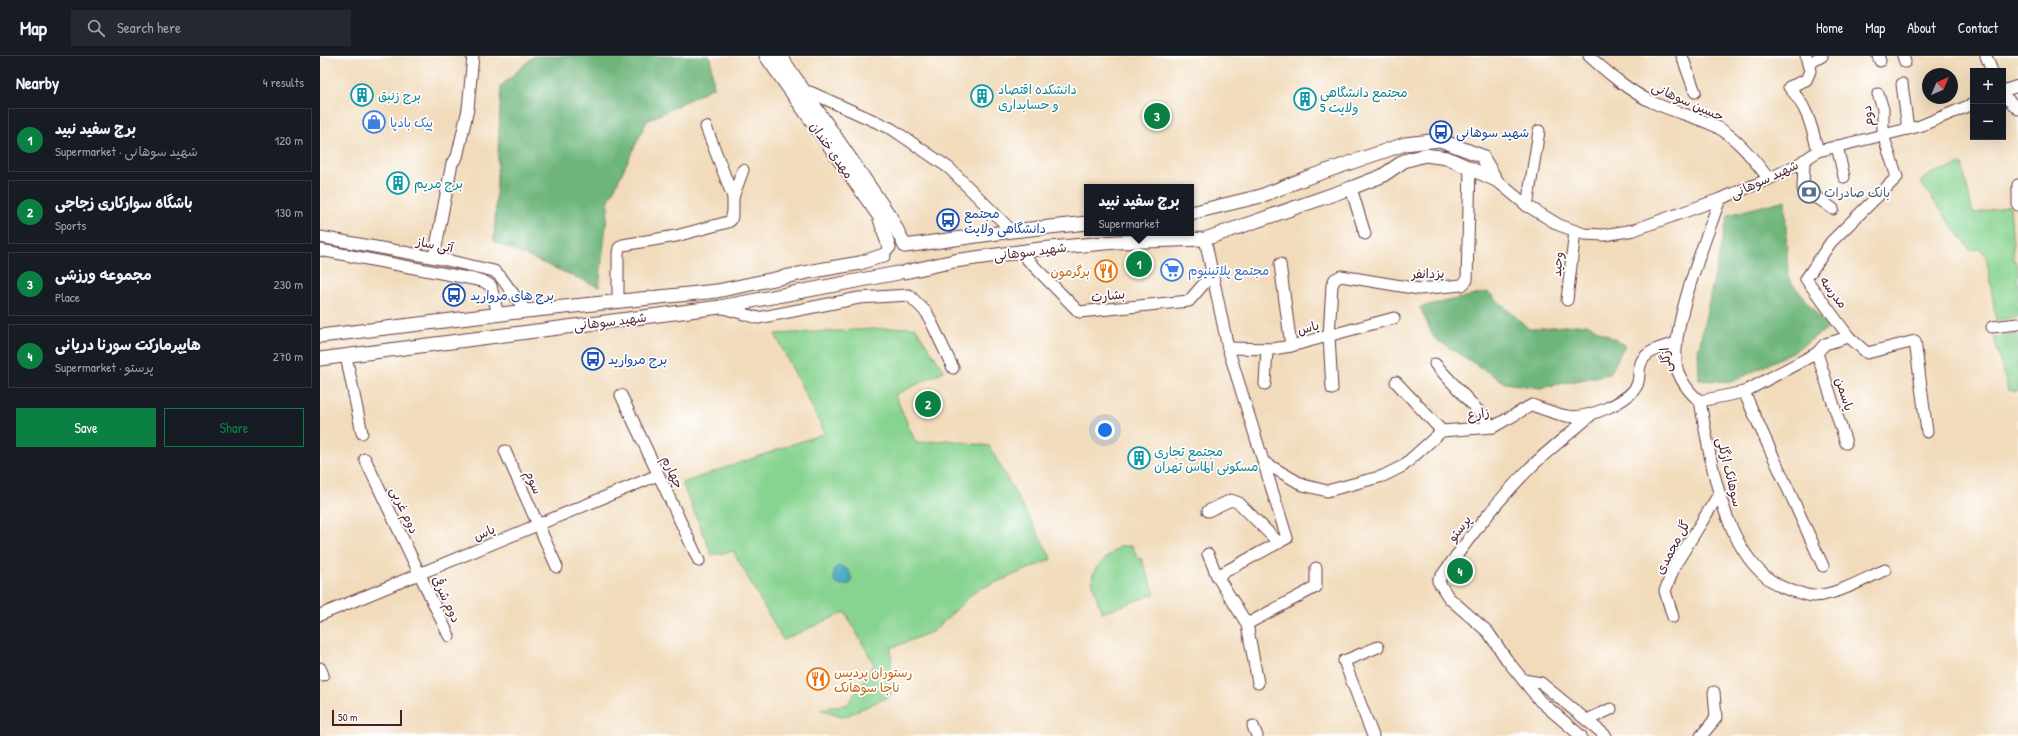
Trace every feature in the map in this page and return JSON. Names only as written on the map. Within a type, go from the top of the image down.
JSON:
[{"type":"main road","name":"مهدی خندان","points":[[766,56],[879,216],[886,251]]},
{"type":"main road","name":"مهدی خندان","points":[[780,56],[891,218],[906,246]]},
{"type":"main road","name":"شهید سوهانی","points":[[1194,212],[1261,196],[1306,178],[1405,144],[1440,140],[1482,156],[1496,180]]},
{"type":"main road","name":"شهید سوهانی","points":[[320,359],[720,307],[1019,251],[1083,244],[1205,239],[1352,188],[1382,176],[1404,161],[1426,155],[1447,158],[1470,170],[1496,180]]},
{"type":"main road","name":"شهید سوهانی","points":[[906,246],[1012,231],[1084,223]]},
{"type":"main road","points":[[897,244],[906,246],[911,253],[912,261],[901,272],[886,267],[886,251],[897,244]]},
{"type":"main road","name":"شهید سوهانی","points":[[320,336],[498,314],[717,291],[812,271],[860,263],[886,251]]},
{"type":"main road","points":[[717,291],[720,307]]},
{"type":"street","points":[[438,258],[459,166],[457,157],[468,109],[473,56]]},
{"type":"street","name":"حسین سوهانی","points":[[1589,56],[1628,89],[1652,102],[1716,126],[1733,139],[1754,159],[1769,179]]},
{"type":"street","points":[[1682,56],[1694,92]]},
{"type":"street","points":[[1818,151],[1809,114],[1800,99],[1790,87],[1806,80],[1810,72],[1807,60],[1822,56]]},
{"type":"street","points":[[1986,56],[1991,68]]},
{"type":"street","points":[[1902,84],[1908,129]]},
{"type":"street","points":[[2006,90],[2018,86]]},
{"type":"street","points":[[810,92],[892,129],[905,137],[949,168],[1012,231]]},
{"type":"street","name":"دوم","points":[[1878,94],[1883,109],[1883,135]]},
{"type":"street","points":[[2006,98],[2018,109]]},
{"type":"street","name":"شهید سوهانی","points":[[1496,180],[1527,206],[1559,225],[1584,234],[1604,235],[1634,230],[1720,199],[1769,179],[1818,151],[1920,126],[1970,105]]},
{"type":"street","points":[[706,127],[733,197]]},
{"type":"street","points":[[1527,206],[1539,131]]},
{"type":"street","name":"مدرسه","points":[[1883,135],[1897,177],[1831,242],[1806,279],[1849,337],[1867,353],[1915,342],[1927,432]]},
{"type":"street","points":[[1837,146],[1844,177]]},
{"type":"street","points":[[1804,160],[1803,189],[1814,198],[1818,198],[1833,209]]},
{"type":"street","points":[[618,301],[619,248],[623,245],[676,236],[728,222],[731,220],[733,212],[733,197],[743,170]]},
{"type":"street","name":"یزدانفر","points":[[1329,336],[1332,285],[1335,279],[1341,276],[1419,290],[1462,285],[1467,280],[1470,170]]},
{"type":"street","points":[[2018,185],[2018,205]]},
{"type":"street","points":[[1352,188],[1365,234]]},
{"type":"street","name":"ازگلی","points":[[1700,401],[1689,393],[1678,371],[1677,343],[1686,298],[1720,199]]},
{"type":"street","name":"وحید","points":[[1567,300],[1575,231]]},
{"type":"street","name":"آتی ساز","points":[[320,237],[438,258],[494,271],[500,276],[526,311]]},
{"type":"street","points":[[1205,239],[1228,348],[1249,418],[1265,463],[1287,538],[1217,576]]},
{"type":"street","points":[[378,259],[380,248]]},
{"type":"street","name":"آتی ساز","points":[[320,250],[378,259],[488,283],[491,286],[498,314]]},
{"type":"street","name":"بشارت","points":[[1019,251],[1079,312],[1189,301],[1213,273]]},
{"type":"street","points":[[1280,264],[1290,346]]},
{"type":"street","points":[[720,307],[758,318],[859,298],[909,295],[927,313],[953,368]]},
{"type":"street","name":"یاس","points":[[1228,348],[1267,349],[1290,346],[1394,318]]},
{"type":"street","points":[[1992,327],[2018,324]]},
{"type":"street","points":[[1329,336],[1332,389]]},
{"type":"street","points":[[1700,401],[1744,392],[1817,352],[1825,344],[1849,337]]},
{"type":"street","name":"زارع","points":[[1442,432],[1494,427],[1532,405],[1568,417],[1591,414],[1629,395],[1638,384],[1640,364],[1647,355],[1657,349],[1677,343]]},
{"type":"street","points":[[1265,384],[1267,349]]},
{"type":"street","name":"یاسمن","points":[[1817,352],[1846,443]]},
{"type":"street","points":[[346,356],[362,433]]},
{"type":"street","points":[[1435,364],[1494,427]]},
{"type":"street","points":[[1265,463],[1303,485],[1327,491],[1383,476],[1403,466],[1442,432],[1396,382]]},
{"type":"street","points":[[1744,392],[1823,566]]},
{"type":"street","name":"چهارم","points":[[621,395],[699,561]]},
{"type":"street","name":"سوهانک ازگلی","points":[[1700,401],[1718,494],[1728,519],[1751,561],[1764,576],[1783,589],[1812,596],[1834,592],[1885,570]]},
{"type":"street","name":"پرستو","points":[[1581,736],[1540,701],[1488,632],[1449,598],[1438,581],[1481,523],[1514,485],[1530,468],[1591,414]]},
{"type":"street","name":"سوم","points":[[505,451],[557,566]]},
{"type":"street","name":"دوم غربی","points":[[365,459],[419,574]]},
{"type":"street","name":"یاس","points":[[320,615],[658,474]]},
{"type":"street","name":"گل محمدی","points":[[1673,617],[1665,591],[1675,565],[1718,494]]},
{"type":"street","points":[[1208,511],[1231,500],[1239,503],[1279,543]]},
{"type":"street","points":[[1208,554],[1217,576],[1247,624],[1258,683]]},
{"type":"street","points":[[1247,624],[1316,587],[1316,568]]},
{"type":"street","name":"دوم شرقی","points":[[419,574],[449,636]]},
{"type":"street","points":[[1373,736],[1344,661],[1378,647]]},
{"type":"street","points":[[1523,680],[1541,683],[1606,736]]},
{"type":"street","points":[[1701,736],[1716,718],[1714,692]]},
{"type":"street","points":[[1587,720],[1611,709]]},
{"type":"green space","points":[[534,56],[710,56],[714,87],[647,121],[609,200],[599,287],[494,242],[501,86]]},
{"type":"green space","points":[[1962,164],[1973,214],[2010,205],[2014,258],[2018,269],[2018,317],[1996,320],[1986,254],[1979,249],[1970,250],[1920,182],[1933,173]]},
{"type":"green space","points":[[1785,200],[1788,278],[1828,328],[1793,352],[1732,382],[1699,380],[1698,351],[1728,215]]},
{"type":"green space","points":[[1488,292],[1529,329],[1587,324],[1625,345],[1610,374],[1540,388],[1505,383],[1434,338],[1420,307]]},
{"type":"green space","points":[[915,327],[944,371],[895,395],[916,443],[947,440],[989,446],[1052,559],[975,591],[934,631],[891,648],[892,695],[844,717],[820,709],[848,704],[874,664],[845,612],[783,640],[733,551],[712,555],[682,483],[825,433],[775,334]]},
{"type":"green space","points":[[2018,334],[2018,392],[2008,390],[1994,337]]},
{"type":"green space","points":[[1120,546],[1132,546],[1138,559],[1141,558],[1155,594],[1102,613],[1094,589],[1093,575],[1101,563]]},
{"type":"water","points":[[837,566],[843,567],[849,571],[852,579],[850,584],[838,585],[834,581],[834,569]]},
{"type":"place","name":"برج زنبق","points":[[362,95]]},
{"type":"place","name":"دانشکده اقتصاد و حسابداری","points":[[982,96]]},
{"type":"place","name":"مجتمع دانشگاهی ولایت 5","points":[[1305,99]]},
{"type":"place","name":"مجموعه ورزشی","points":[[1157,116]]},
{"type":"place","name":"پیک بادپا","points":[[374,122]]},
{"type":"place","name":"شهید سوهانی","points":[[1441,132]]},
{"type":"place","name":"برج مریم","points":[[398,183]]},
{"type":"place","name":"بانک صادرات","points":[[1809,192]]},
{"type":"place","name":"مجتمع دانشگاهی ولایت","points":[[948,220]]},
{"type":"place","name":"برج سفید نبید","points":[[1139,264]]},
{"type":"place","name":"مجتمع پلاتینیوم","points":[[1172,270]]},
{"type":"place","name":"برگرمون","points":[[1106,271]]},
{"type":"place","name":"برج های مروارید","points":[[454,295]]},
{"type":"place","name":"برج مروارید","points":[[593,359]]},
{"type":"place","name":"باشگاه سواركاری زجاجی","points":[[928,404]]},
{"type":"place","name":"مجتمع تجاری مسکونی الماس تهران","points":[[1139,458]]},
{"type":"place","name":"هایپرمارکت سورنا دریانی","points":[[1460,571]]},
{"type":"place","name":"رستوران پردیس ناجا سوهانک","points":[[818,679]]}]
